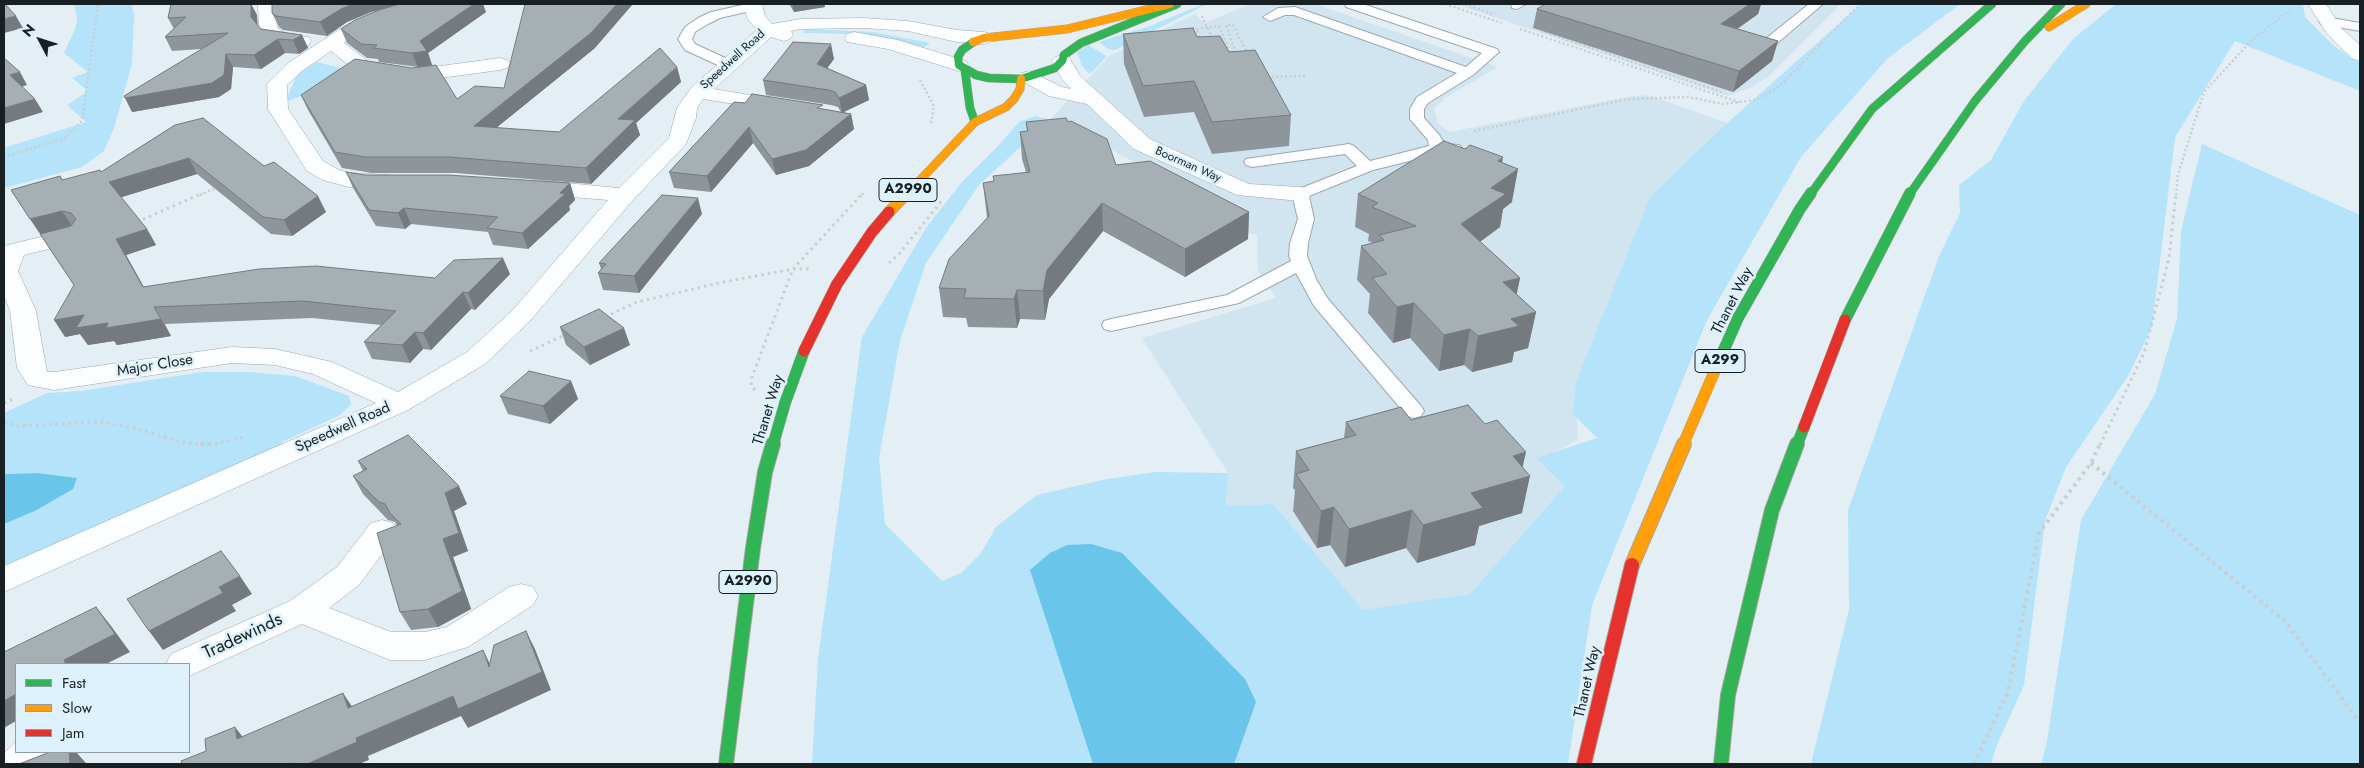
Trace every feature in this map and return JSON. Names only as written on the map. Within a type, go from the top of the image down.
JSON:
[{"type":"main road","points":[[976,122],[970,108],[958,57],[962,50],[984,38],[1067,28],[1106,21],[1170,4]]},
{"type":"main road","points":[[962,68],[989,78],[1025,78],[1055,68],[1063,58],[1087,40],[1177,4]]},
{"type":"main road","name":"Thanet Way","points":[[1584,764],[1632,565],[1738,318],[1800,209],[1872,109],[1992,4]]},
{"type":"main road","points":[[1721,764],[1728,695],[1772,510],[1842,326],[1914,186],[1975,101],[2025,41],[2061,4]]},
{"type":"main road","points":[[2025,41],[2086,4]]},
{"type":"main road","points":[[1016,34],[1032,34],[1050,40],[1062,48],[1063,58]]},
{"type":"main road","name":"Thanet Way","points":[[726,764],[752,548],[766,472],[785,403],[806,346],[837,284],[872,232],[897,202],[976,122],[1011,102],[1025,78]]},
{"type":"street","points":[[267,4],[268,29],[276,37],[334,44],[363,67],[418,75],[500,64]]},
{"type":"street","points":[[408,182],[349,180],[331,175],[315,166],[278,109],[277,84],[295,67],[334,44],[354,28],[378,18],[424,4]]},
{"type":"street","points":[[2317,4],[2326,21],[2360,55]]},
{"type":"street","name":"Speedwell Road","points":[[4,580],[398,404],[476,358],[520,317],[625,195],[679,140],[685,124],[687,108],[698,92],[768,30],[756,18],[753,5]]},
{"type":"street","points":[[768,30],[800,24],[863,23],[908,26],[957,36],[984,38]]},
{"type":"street","points":[[768,30],[792,36],[857,38],[881,42],[962,68]]},
{"type":"street","name":"Boorman Way","points":[[1063,58],[1072,79],[1142,144],[1245,190],[1300,194]]},
{"type":"street","points":[[1025,78],[1056,92],[1093,99]]},
{"type":"street","name":"Speedwell Road","points":[[698,92],[804,109]]},
{"type":"street","points":[[519,186],[625,195]]},
{"type":"street","name":"Major Close","points":[[73,236],[8,252],[6,271],[23,310],[31,368],[38,378],[54,381],[232,354],[275,357],[322,368],[374,390],[398,404]]},
{"type":"street","name":"Tradewinds","points":[[185,663],[302,610],[348,576],[382,532]]},
{"type":"street","points":[[302,610],[344,629],[390,646],[424,646],[456,638],[522,596]]},
{"type":"street","points":[[17,764],[29,753]]},
{"type":"lane","points":[[1270,17],[1295,4]]},
{"type":"lane","points":[[1351,4],[1492,52],[1468,72],[1422,100],[1417,109],[1418,119],[1434,139],[1438,148]]},
{"type":"lane","points":[[1763,48],[1817,4]]},
{"type":"lane","points":[[729,65],[690,47],[685,39],[690,30],[703,21],[716,15],[753,5]]},
{"type":"lane","points":[[1283,11],[1295,11],[1468,72]]},
{"type":"lane","points":[[2326,21],[2360,27]]},
{"type":"lane","points":[[1414,411],[1321,302],[1301,264],[1298,256],[1299,243],[1306,219],[1300,194],[1340,180],[1367,167],[1438,148],[1456,148],[1470,152]]},
{"type":"lane","points":[[1252,162],[1348,149],[1367,167]]},
{"type":"lane","points":[[1111,325],[1233,299],[1301,264]]},
{"type":"path","points":[[4,157],[65,138],[82,121],[98,4]]},
{"type":"path","points":[[1445,4],[1511,26]]},
{"type":"path","points":[[1465,4],[1495,14]]},
{"type":"path","points":[[1628,99],[1688,97],[1723,104],[1756,100],[1780,86],[1860,4]]},
{"type":"path","points":[[1974,764],[2008,692],[2039,533],[2091,463],[2144,354],[2169,258],[2178,174],[2204,92],[2252,40],[2292,8],[2317,4]]},
{"type":"path","points":[[1198,9],[1216,45]]},
{"type":"path","points":[[1202,45],[1196,29],[1219,26],[1231,54],[1236,53],[1226,26],[1233,25],[1251,59]]},
{"type":"path","points":[[1520,29],[1742,103]]},
{"type":"path","points":[[1537,29],[1724,93]]},
{"type":"path","points":[[914,75],[925,86],[934,106]]},
{"type":"path","points":[[1260,76],[1305,76]]},
{"type":"path","points":[[132,224],[226,184]]},
{"type":"path","points":[[888,264],[899,254],[947,195]]},
{"type":"path","points":[[602,318],[637,302],[794,269]]},
{"type":"path","points":[[522,355],[566,334]]},
{"type":"path","points":[[4,422],[17,426],[102,422],[139,429],[181,442],[210,445],[245,436]]},
{"type":"path","points":[[2091,463],[2286,622],[2360,723]]},
{"type":"shaded area","points":[[74,4],[132,4],[134,15],[132,64],[114,128],[104,151],[82,167],[4,188],[4,148],[86,122],[67,105],[88,91],[72,78],[88,72],[64,53],[76,27],[77,18]]},
{"type":"shaded area","points":[[1204,4],[1115,50],[1110,50],[1099,42],[1150,26]]},
{"type":"shaded area","points":[[1250,4],[1315,4],[1498,67],[1445,98],[1434,109],[1438,123],[1449,132],[1627,97],[1649,95],[1730,124],[1576,382],[1578,440],[1540,459],[1565,486],[1470,594],[1362,611],[1273,504],[1226,507],[1228,473],[1142,338],[1276,298],[1258,271],[1257,235],[1244,232],[1249,217],[1204,199],[1085,136],[1050,120],[1109,56],[1195,14],[1204,23]]},
{"type":"shaded area","points":[[1455,4],[1841,4],[1769,76],[1752,87],[1728,96]]},
{"type":"shaded area","points":[[1861,4],[1960,4],[1887,59],[1801,157],[1707,320],[1592,605],[1568,764],[812,764],[818,659],[862,337],[926,228],[961,183],[1019,122],[1035,116],[1050,120],[979,185],[926,263],[900,341],[879,458],[885,524],[942,581],[961,573],[981,553],[996,527],[1037,495],[1107,479],[1156,472],[1228,473],[1226,506],[1273,504],[1363,610],[1470,594],[1565,486],[1536,458],[1597,438],[1573,414],[1576,382],[1650,197],[1726,124]]},
{"type":"shaded area","points":[[2116,4],[2303,4],[2305,17],[2334,46],[2360,63],[2360,91],[2235,41],[2175,137],[2152,327],[2128,376],[2066,467],[2045,521],[2024,685],[1997,745],[1991,764],[1811,764],[1849,609],[1848,510],[1939,256],[1960,213],[1959,185],[1991,160],[2024,101],[2073,39]]},
{"type":"shaded area","points":[[805,29],[873,32],[930,43],[922,48],[852,34],[803,33]]},
{"type":"shaded area","points":[[1088,45],[1107,56],[1090,74],[1082,66],[1077,52]]},
{"type":"shaded area","points":[[317,62],[352,71],[315,91],[285,102],[298,73]]},
{"type":"shaded area","points":[[2202,144],[2360,215],[2360,764],[2041,764],[2046,747],[2081,520],[2155,394],[2177,319],[2181,231]]},
{"type":"shaded area","points":[[202,372],[249,372],[295,376],[349,396],[351,405],[340,415],[282,442],[284,447],[4,568],[4,524],[35,511],[73,489],[77,478],[38,473],[4,474],[4,413],[47,393],[81,391]]},
{"type":"water","points":[[38,473],[77,478],[73,489],[35,511],[4,524],[4,474]]},
{"type":"water","points":[[1091,544],[1122,553],[1245,679],[1256,702],[1234,764],[1093,764],[1030,570],[1050,553],[1067,545]]},
{"type":"building","points":[[5,4],[16,16],[4,19]]},
{"type":"building","points":[[171,4],[251,4],[251,17],[261,29],[302,35],[293,40],[278,39],[254,55],[226,54],[224,75],[212,83],[125,98],[124,96],[228,33],[165,37],[186,17],[168,18]]},
{"type":"building","points":[[272,4],[353,4],[320,22],[276,16],[272,13]]},
{"type":"building","points":[[400,4],[474,4],[420,41],[427,51],[412,53],[373,48],[377,45],[361,44],[341,29],[355,20]]},
{"type":"building","points":[[525,4],[617,4],[591,33],[474,126],[559,132],[660,48],[677,67],[618,119],[635,120],[586,168],[449,157],[365,157],[335,152],[301,95],[355,59],[412,68],[436,65],[457,99],[475,86],[504,88]]},
{"type":"building","points":[[1545,4],[1750,4],[1721,24],[1778,41],[1739,71],[1537,9]]},
{"type":"building","points":[[1193,28],[1197,37],[1220,36],[1229,52],[1255,50],[1291,115],[1212,122],[1194,81],[1143,86],[1123,34]]},
{"type":"building","points":[[793,42],[831,44],[817,64],[866,85],[839,98],[835,92],[828,90],[763,80]]},
{"type":"building","points":[[4,58],[20,72],[10,75],[35,99],[4,108]]},
{"type":"building","points":[[752,94],[823,105],[817,108],[851,114],[806,150],[772,159],[749,127],[707,176],[669,172],[734,102],[745,103]]},
{"type":"building","points":[[203,118],[264,166],[274,162],[318,196],[284,220],[263,217],[189,158],[109,182],[147,229],[116,239],[143,287],[259,269],[316,266],[435,278],[454,260],[503,258],[468,293],[463,292],[423,333],[415,332],[402,345],[364,342],[396,311],[303,301],[154,307],[161,319],[106,328],[108,323],[76,328],[84,315],[54,320],[74,285],[40,234],[71,226],[76,219],[71,213],[62,211],[30,219],[11,190],[60,176],[62,180],[100,170],[101,172],[175,125]]},
{"type":"building","points":[[1066,118],[1068,122],[1071,121],[1107,139],[1116,165],[1150,161],[1249,212],[1185,249],[1102,203],[1047,270],[1043,291],[1017,290],[1014,299],[964,298],[966,289],[939,288],[949,259],[989,216],[983,183],[994,181],[993,176],[1030,172],[1020,132],[1028,131],[1026,122]]},
{"type":"building","points":[[1444,141],[1465,149],[1470,145],[1503,157],[1498,161],[1518,169],[1491,188],[1506,194],[1461,224],[1520,278],[1503,282],[1536,312],[1511,319],[1519,326],[1478,336],[1470,329],[1444,335],[1414,303],[1397,307],[1372,278],[1387,274],[1361,246],[1384,240],[1379,235],[1416,226],[1372,207],[1378,203],[1358,194]]},
{"type":"building","points":[[346,172],[365,175],[448,175],[570,183],[560,193],[565,194],[522,233],[487,228],[498,217],[404,208],[398,213],[369,210]]},
{"type":"building","points":[[662,195],[698,198],[634,276],[598,273],[606,264],[599,263]]},
{"type":"building","points":[[599,309],[624,328],[584,347],[560,327]]},
{"type":"building","points":[[529,371],[571,381],[543,406],[500,396]]},
{"type":"building","points":[[1468,405],[1485,424],[1497,420],[1526,452],[1513,456],[1530,476],[1471,493],[1483,508],[1423,525],[1412,510],[1349,529],[1334,507],[1321,511],[1296,474],[1309,470],[1296,451],[1356,435],[1346,422],[1401,407],[1411,420]]},
{"type":"building","points":[[408,435],[459,486],[445,493],[459,533],[443,539],[462,591],[428,609],[400,612],[377,533],[401,524],[390,513],[385,504],[379,502],[353,476],[367,469],[358,461]]},
{"type":"building","points":[[221,551],[240,576],[219,587],[223,593],[149,631],[127,599]]},
{"type":"building","points":[[96,607],[115,634],[64,660],[66,663],[15,663],[15,695],[4,701],[4,652]]},
{"type":"building","points":[[526,631],[542,672],[458,709],[453,696],[356,738],[357,742],[307,764],[182,764],[181,761],[206,751],[205,739],[235,727],[237,739],[343,693],[348,708],[483,650],[489,667],[494,645]]},
{"type":"building","points":[[47,753],[69,753],[70,764],[19,764]]},
{"type":"traffic: fast","points":[[973,42],[962,50],[958,57],[959,65],[976,75],[989,78],[1021,79],[1055,68],[1062,61],[1064,55],[1081,43],[1177,4]]},
{"type":"traffic: fast","points":[[1722,354],[1738,318],[1800,209],[1872,109],[1992,4]]},
{"type":"traffic: fast","points":[[1845,320],[1914,185],[1975,101],[2025,41],[2061,4]]},
{"type":"traffic: fast","points":[[965,71],[970,108],[975,122]]},
{"type":"traffic: fast","points":[[726,764],[753,548],[765,472],[785,403],[804,351]]},
{"type":"traffic: fast","points":[[1721,764],[1728,695],[1772,510],[1804,427]]},
{"type":"traffic: slow","points":[[973,42],[984,38],[1067,29],[1170,4]]},
{"type":"traffic: slow","points":[[2049,27],[2086,4]]},
{"type":"traffic: slow","points":[[889,212],[975,122],[1006,107],[1014,99],[1020,89],[1021,79]]},
{"type":"traffic: slow","points":[[1632,565],[1722,354]]},
{"type":"traffic: jam","points":[[804,351],[837,284],[872,232],[889,212]]},
{"type":"traffic: jam","points":[[1804,427],[1845,320]]},
{"type":"traffic: jam","points":[[1584,764],[1632,565]]}]
